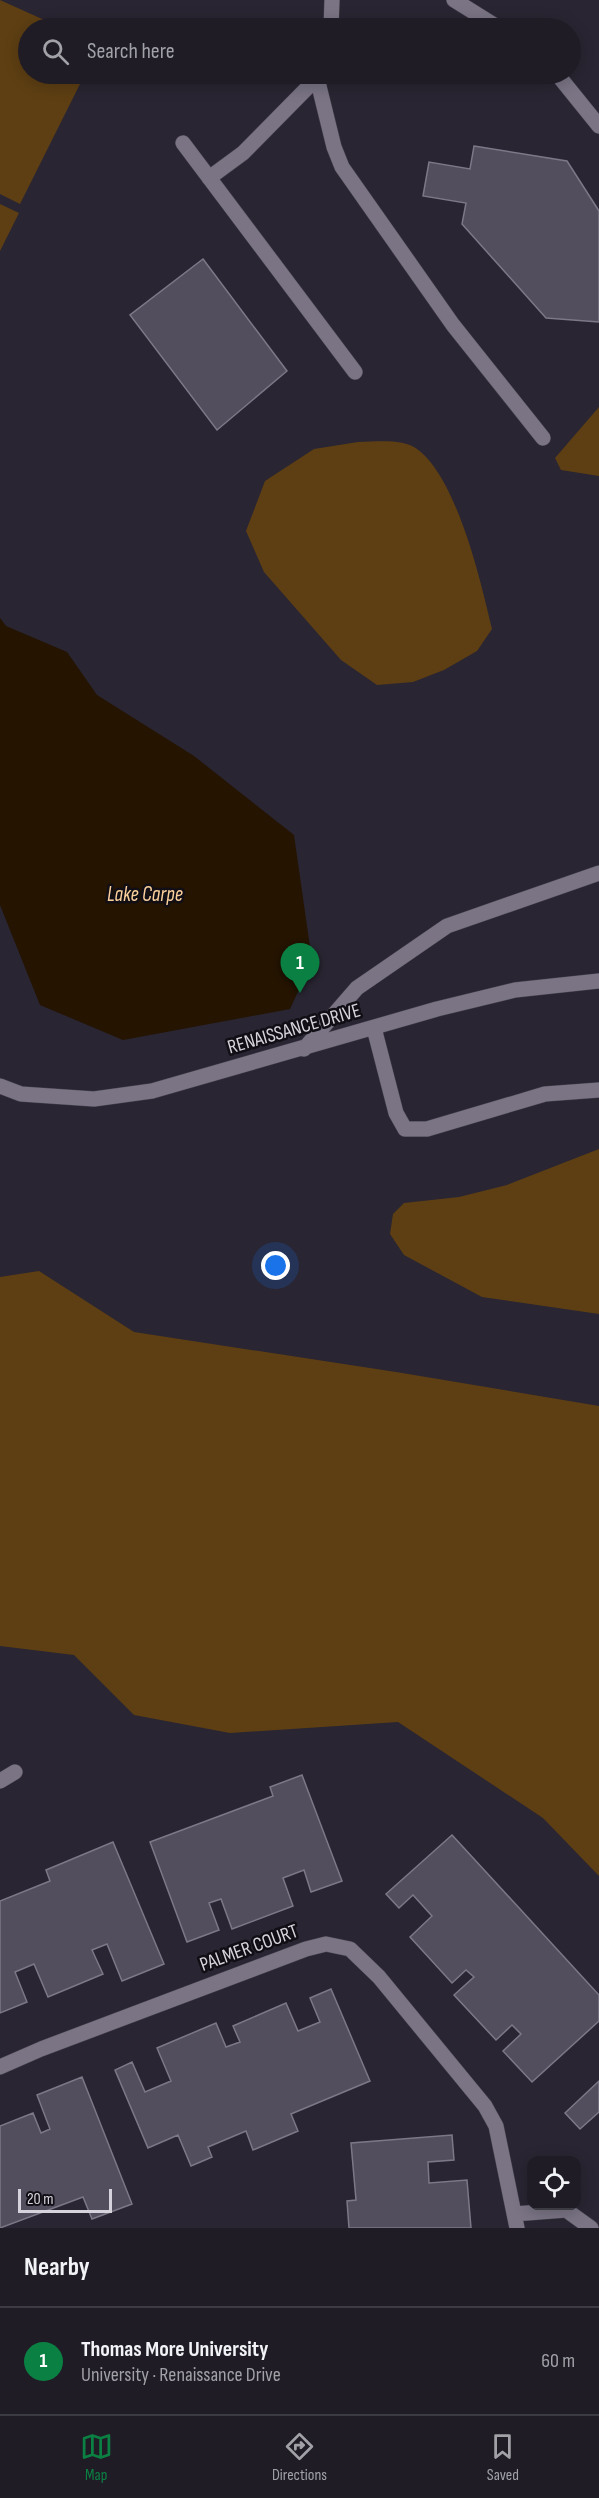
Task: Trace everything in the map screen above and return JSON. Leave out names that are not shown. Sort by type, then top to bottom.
[{"type":"street","points":[[331,18],[332,0]]},
{"type":"street","points":[[454,0],[483,18]]},
{"type":"street","points":[[209,178],[243,153],[310,84]]},
{"type":"street","points":[[320,84],[334,147],[342,167],[453,325],[543,438]]},
{"type":"street","points":[[565,84],[599,126]]},
{"type":"street","points":[[183,143],[355,372]]},
{"type":"street","points":[[304,1049],[357,988],[447,926],[599,873]]},
{"type":"street","name":"RENAISSANCE DRIVE","points":[[0,1086],[21,1094],[94,1099],[152,1091],[515,990],[599,981]]},
{"type":"street","points":[[374,1028],[396,1113],[405,1129],[427,1129],[545,1095],[599,1090]]},
{"type":"street","points":[[0,1781],[15,1772]]},
{"type":"street","name":"PALMER COURT","points":[[0,2067],[41,2049],[306,1949],[326,1944],[350,1949],[379,1977],[485,2106],[496,2126],[516,2221],[566,2210],[591,2228]]},
{"type":"shaded area","points":[[0,0],[40,18],[18,18],[18,84],[80,84],[20,204],[0,194]]},
{"type":"shaded area","points":[[0,204],[19,213],[0,251]]},
{"type":"shaded area","points":[[599,407],[599,476],[561,470],[555,458]]},
{"type":"shaded area","points":[[358,442],[404,443],[417,449],[431,463],[444,483],[465,532],[492,629],[477,651],[444,670],[413,682],[377,685],[341,660],[264,572],[246,531],[265,481],[314,449]]},
{"type":"shaded area","points":[[599,1149],[599,1314],[482,1297],[404,1255],[390,1234],[393,1214],[404,1203],[459,1197],[507,1185]]},
{"type":"shaded area","points":[[39,1271],[134,1332],[599,1406],[599,1876],[543,1818],[398,1722],[230,1733],[134,1715],[74,1655],[0,1646],[0,1277]]},
{"type":"water","name":"Lake Carpe","points":[[0,618],[6,626],[67,652],[97,695],[194,756],[294,835],[312,961],[290,1009],[123,1040],[40,1005],[0,905]]},
{"type":"building","points":[[474,146],[567,161],[599,211],[599,322],[546,318],[462,224],[466,203],[423,196],[429,162],[470,169]]},
{"type":"building","points":[[203,259],[287,371],[217,430],[130,315]]},
{"type":"building","points":[[302,1775],[342,1881],[311,1892],[304,1870],[283,1878],[293,1906],[232,1929],[221,1899],[209,1903],[219,1930],[187,1942],[150,1842],[273,1796],[270,1787]]},
{"type":"building","points":[[452,1835],[599,1995],[599,2021],[532,2082],[503,2051],[521,2034],[512,2025],[496,2040],[454,1995],[474,1977],[466,1970],[452,1983],[410,1937],[432,1916],[413,1895],[399,1908],[386,1894]]},
{"type":"building","points":[[113,1842],[164,1964],[122,1981],[107,1944],[92,1950],[103,1974],[48,1997],[34,1964],[15,1972],[27,2002],[0,2013],[0,1901],[50,1881],[46,1870]]},
{"type":"building","points":[[331,1989],[370,2081],[291,2114],[298,2131],[253,2150],[246,2131],[208,2147],[212,2157],[191,2166],[178,2135],[148,2148],[115,2070],[132,2062],[145,2092],[171,2081],[157,2048],[216,2023],[226,2047],[240,2042],[233,2026],[286,2003],[298,2031],[320,2022],[310,1998]]},
{"type":"building","points":[[82,2077],[132,2204],[92,2219],[83,2197],[0,2228],[0,2126],[33,2113],[41,2133],[50,2129],[37,2095]]},
{"type":"building","points":[[599,2081],[599,2112],[580,2129],[565,2113]]},
{"type":"building","points":[[452,2135],[454,2160],[428,2162],[429,2183],[467,2180],[471,2228],[349,2228],[347,2201],[356,2200],[351,2143]]},
{"type":"place","name":"Thomas More University","points":[[300,993]]}]
